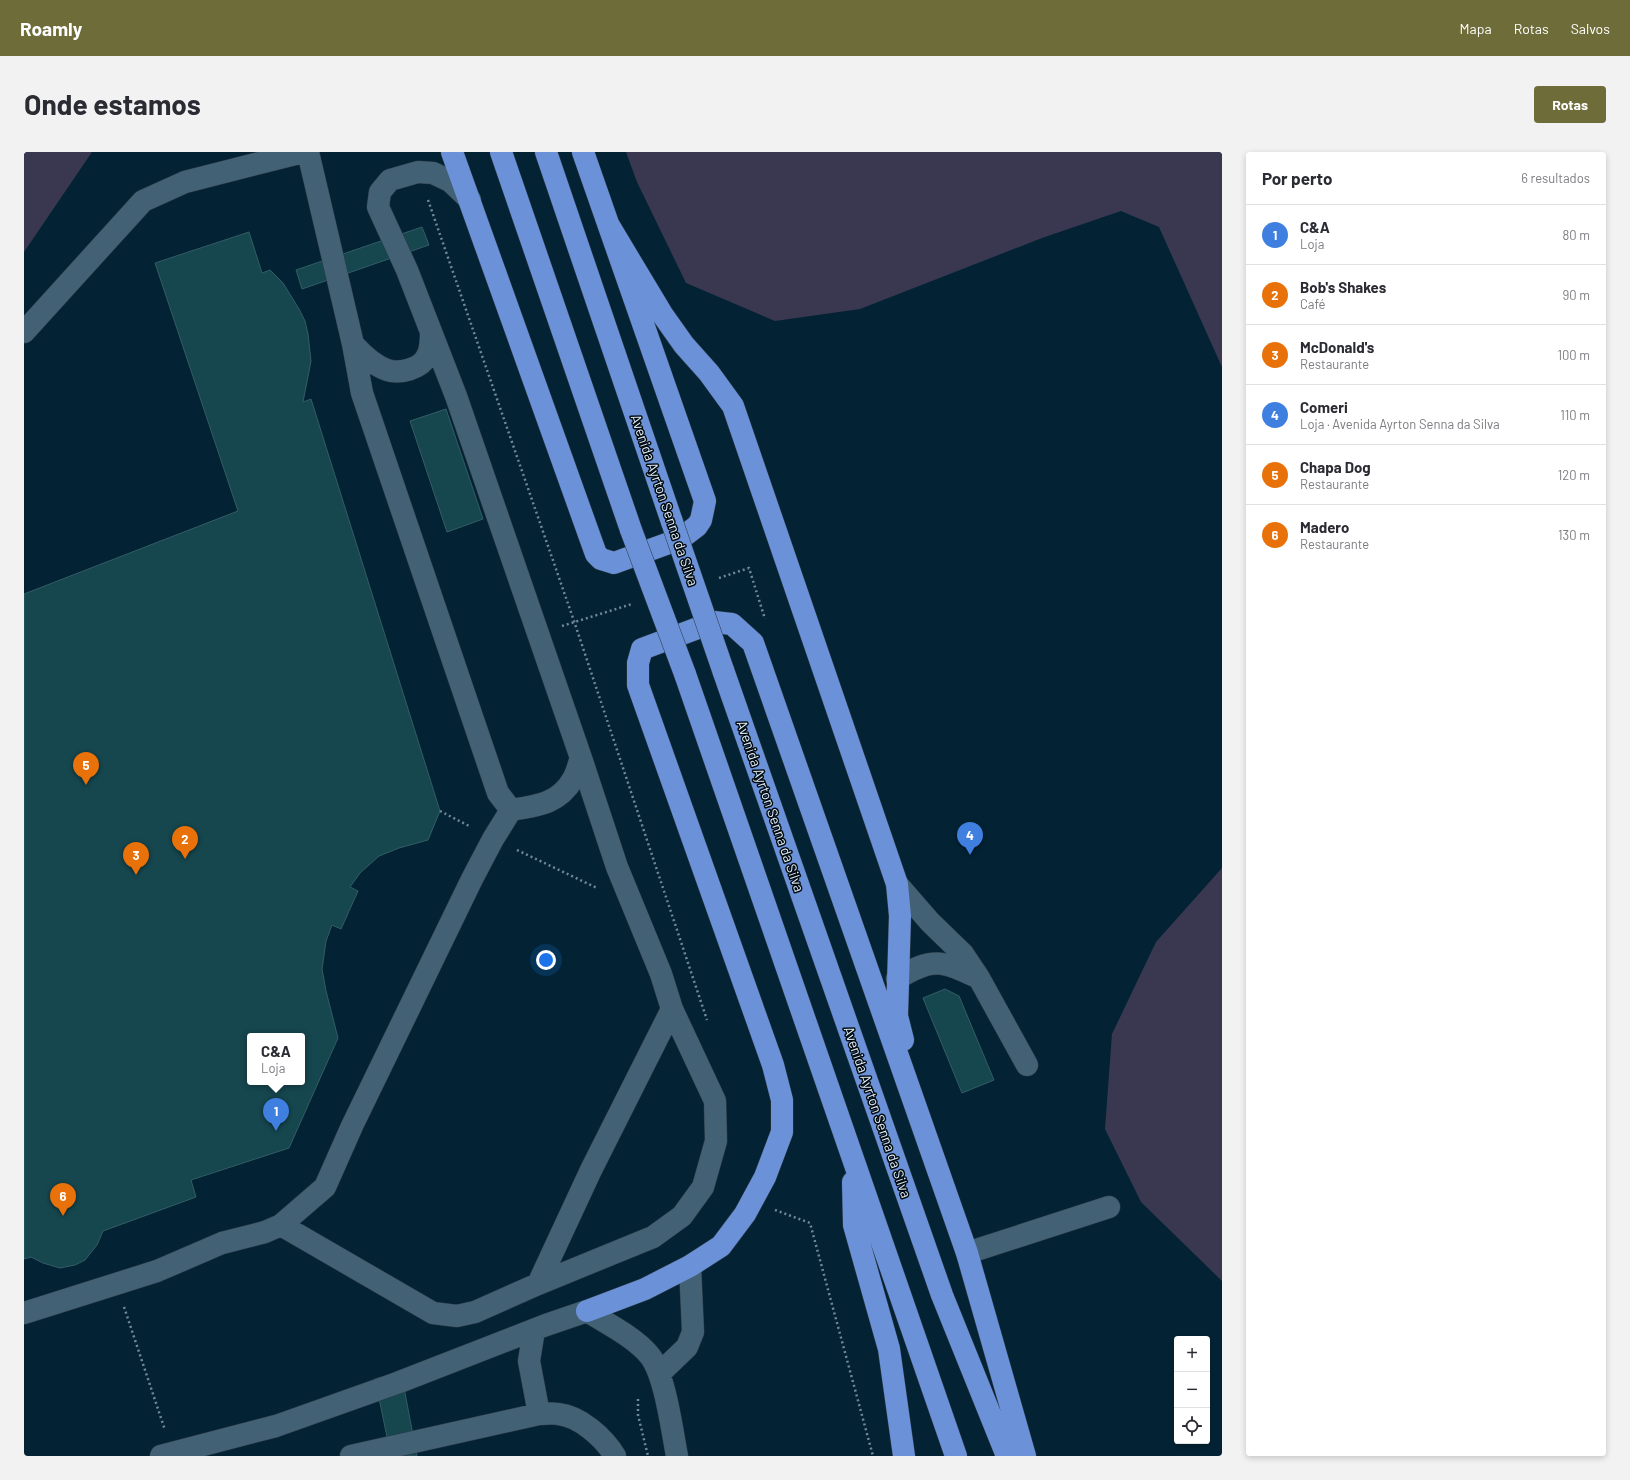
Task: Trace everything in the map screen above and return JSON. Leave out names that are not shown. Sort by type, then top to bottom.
[{"type":"highway","points":[[452,152],[594,549],[601,559],[614,562],[680,539],[697,526],[701,520],[705,501],[583,152]]},
{"type":"highway","points":[[501,152],[631,530],[685,674],[956,1456]]},
{"type":"highway","name":"Avenida Ayrton Senna da Silva","points":[[546,152],[723,670],[942,1295],[1006,1456]]},
{"type":"highway","points":[[608,224],[662,314],[684,345],[709,373],[733,406],[897,884],[900,916],[897,1016],[920,1120]]},
{"type":"highway","points":[[587,1311],[645,1289],[690,1266],[721,1246],[745,1214],[765,1177],[782,1132],[782,1100],[773,1065],[638,685],[638,663],[642,649],[714,622],[732,624],[753,644],[967,1253],[1025,1456]]},
{"type":"highway","points":[[852,1159],[854,1225],[889,1350],[904,1456]]},
{"type":"lane","points":[[24,332],[143,201],[185,182],[303,152]]},
{"type":"lane","points":[[308,152],[353,344],[364,401],[498,793],[511,810]]},
{"type":"lane","points":[[280,1226],[433,1313],[457,1316],[475,1312],[538,1284],[653,1237],[682,1216],[703,1187],[716,1141],[714,1102],[672,1009],[661,974],[617,867],[456,396],[407,270],[378,207],[380,192],[390,180],[399,176],[418,172],[433,173],[450,181],[470,200]]},
{"type":"lane","points":[[353,344],[374,363],[387,370],[400,371],[413,369],[423,363],[428,355],[431,332]]},
{"type":"lane","points":[[24,1313],[157,1271],[222,1243],[265,1232],[280,1226],[326,1187],[352,1126],[493,839],[511,810],[546,804],[559,796],[573,779],[580,758]]},
{"type":"lane","points":[[897,884],[930,922],[963,954],[979,978],[1027,1065]]},
{"type":"lane","points":[[897,979],[910,971],[923,966],[942,962],[979,978]]},
{"type":"lane","points":[[538,1284],[591,1170],[672,1009]]},
{"type":"lane","points":[[967,1253],[1109,1207]]},
{"type":"lane","points":[[660,1373],[687,1347],[693,1332],[690,1266]]},
{"type":"lane","points":[[166,1454],[212,1450],[397,1383],[587,1311],[640,1346],[649,1354],[660,1373],[677,1456]]},
{"type":"lane","points":[[534,1330],[529,1361],[539,1414]]},
{"type":"lane","points":[[351,1456],[539,1414],[560,1414],[582,1423],[606,1441],[615,1456]]},
{"type":"path","points":[[768,1208],[810,1223],[874,1456]]},
{"type":"path","points":[[116,1284],[166,1454]]},
{"type":"shaded area","points":[[24,152],[92,152],[24,252]]},
{"type":"shaded area","points":[[626,152],[1222,152],[1222,367],[1159,227],[1121,211],[1042,238],[860,309],[775,321],[686,283],[637,182]]},
{"type":"shaded area","points":[[1222,868],[1222,1281],[1141,1202],[1105,1129],[1112,1034],[1156,942]]},
{"type":"building","points":[[422,227],[429,245],[302,289],[296,270]]},
{"type":"building","points":[[249,232],[262,273],[270,270],[283,283],[305,321],[311,361],[303,402],[311,399],[440,811],[428,840],[399,848],[379,856],[360,873],[350,887],[358,891],[341,929],[332,925],[326,941],[322,969],[338,1038],[289,1148],[191,1180],[196,1197],[103,1231],[97,1245],[85,1260],[75,1265],[60,1268],[43,1263],[31,1257],[24,1259],[24,594],[238,511],[155,263]]},
{"type":"building","points":[[446,409],[483,519],[447,532],[410,421]]},
{"type":"building","points":[[945,989],[959,996],[994,1080],[962,1093],[923,998]]},
{"type":"building","points":[[401,1372],[417,1456],[391,1456],[375,1379]]},
{"type":"place","name":"Chapa Dog","points":[[86,785]]},
{"type":"place","name":"Comeri","points":[[970,855]]},
{"type":"place","name":"Bob's Shakes","points":[[185,859]]},
{"type":"place","name":"McDonald's","points":[[136,875]]},
{"type":"place","name":"C&A","points":[[276,1131]]},
{"type":"place","name":"Madero","points":[[63,1216]]}]
